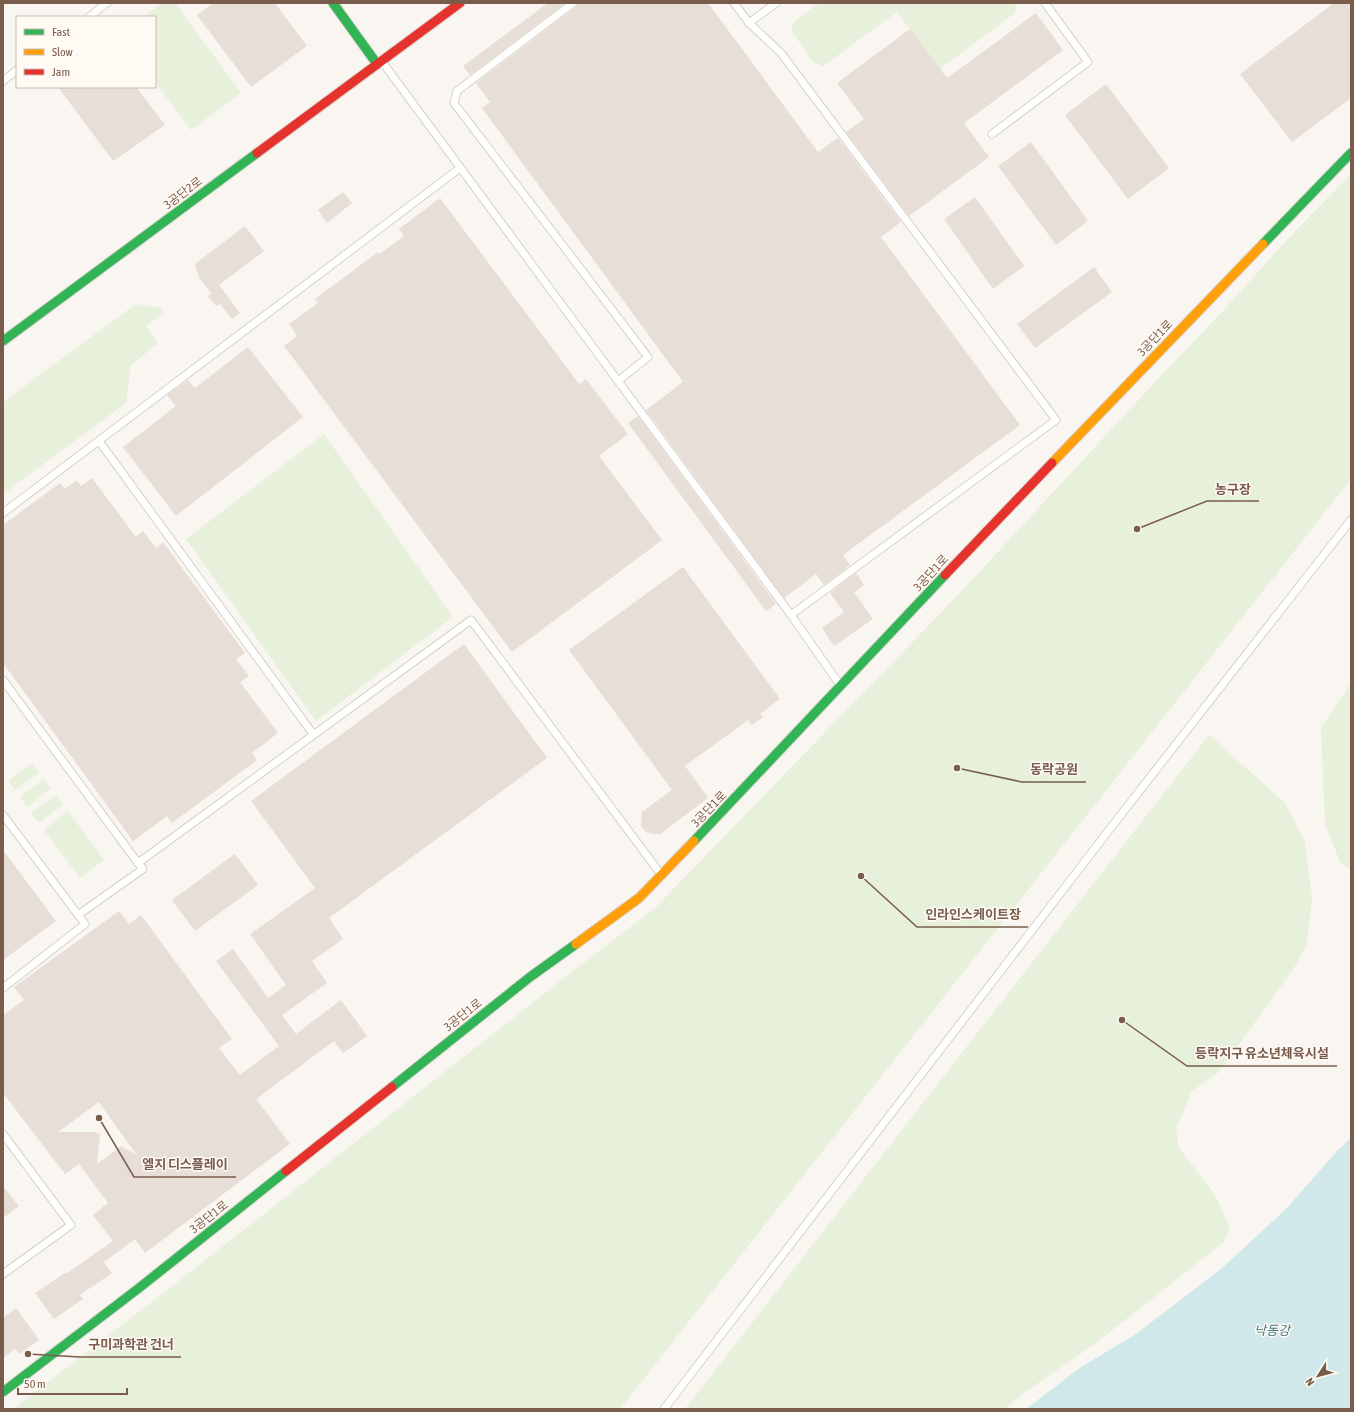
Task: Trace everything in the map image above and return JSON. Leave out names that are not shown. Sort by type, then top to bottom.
[{"type":"street","points":[[333,3],[379,62]]},
{"type":"street","name":"3공단2로","points":[[3,341],[460,3]]},
{"type":"street","name":"3공단1로","points":[[3,1392],[145,1283],[530,977],[639,898],[841,686],[1001,514],[1351,153]]},
{"type":"lane","points":[[90,16],[107,3]]},
{"type":"lane","points":[[573,3],[456,91],[454,103],[648,357],[618,381]]},
{"type":"lane","points":[[734,3],[749,23],[781,53],[1056,420],[791,616]]},
{"type":"lane","points":[[749,23],[776,3]]},
{"type":"lane","points":[[992,134],[1088,62],[1045,3]]},
{"type":"lane","points":[[379,62],[460,168],[618,381],[841,686]]},
{"type":"lane","points":[[3,81],[16,71]]},
{"type":"lane","points":[[3,513],[460,168]]},
{"type":"lane","points":[[99,441],[313,734]]},
{"type":"lane","points":[[664,1409],[1116,821],[1351,520]]},
{"type":"lane","points":[[138,863],[471,620],[661,875]]},
{"type":"lane","points":[[3,680],[143,869],[78,915]]},
{"type":"lane","points":[[3,815],[85,924],[3,988]]},
{"type":"lane","points":[[3,1134],[71,1225],[3,1274]]},
{"type":"green space","points":[[162,3],[175,3],[241,93],[191,130],[156,83],[156,16],[144,16]]},
{"type":"green space","points":[[819,3],[1016,3],[1015,13],[940,69],[897,12],[823,66],[813,62],[791,30],[795,21]]},
{"type":"green space","points":[[1351,174],[1351,479],[620,1409],[13,1409],[655,908],[959,594],[1221,313],[1286,241]]},
{"type":"green space","points":[[136,304],[160,308],[164,312],[146,326],[158,343],[131,365],[126,403],[3,494],[3,402]]},
{"type":"green space","points":[[324,434],[453,617],[316,721],[186,539]]},
{"type":"green space","points":[[1351,683],[1351,869],[1341,864],[1325,825],[1321,728]]},
{"type":"green space","points":[[1209,735],[1285,803],[1305,842],[1312,897],[1307,943],[1294,968],[1219,1072],[1192,1091],[1176,1129],[1179,1148],[1214,1193],[1230,1228],[1224,1242],[1096,1343],[1024,1393],[1004,1409],[685,1409]]},
{"type":"green space","points":[[32,763],[39,772],[15,790],[8,781]]},
{"type":"green space","points":[[44,779],[51,788],[27,807],[20,797]]},
{"type":"green space","points":[[56,795],[63,804],[39,823],[31,813]]},
{"type":"green space","points":[[68,811],[104,860],[80,878],[44,830]]},
{"type":"water","name":"낙동강","points":[[1351,1138],[1351,1409],[1026,1409],[1081,1367],[1136,1334],[1222,1268],[1286,1209],[1338,1150]]},
{"type":"building","points":[[213,3],[275,3],[307,46],[251,87],[197,15]]},
{"type":"building","points":[[548,3],[565,3],[470,75],[463,66]]},
{"type":"building","points":[[578,3],[708,3],[818,152],[838,138],[901,222],[881,237],[1020,425],[843,555],[850,565],[824,585],[816,574],[784,598],[646,410],[683,382],[482,108],[490,102],[476,83],[576,7]]},
{"type":"building","points":[[1334,3],[1351,3],[1351,98],[1292,142],[1240,74]]},
{"type":"building","points":[[1036,13],[1063,50],[964,123],[989,157],[909,216],[846,132],[864,119],[837,83],[910,29],[947,78]]},
{"type":"building","points":[[1106,84],[1169,168],[1128,199],[1065,115]]},
{"type":"building","points":[[59,88],[137,88],[165,125],[113,161]]},
{"type":"building","points":[[1031,142],[1088,221],[1056,245],[998,166]]},
{"type":"building","points":[[343,192],[352,203],[327,223],[318,210]]},
{"type":"building","points":[[975,197],[1024,266],[993,289],[944,219]]},
{"type":"building","points":[[440,198],[579,384],[586,379],[628,434],[599,456],[662,540],[512,652],[284,346],[297,336],[289,324],[318,303],[315,299],[378,252],[380,254],[404,236],[399,229]]},
{"type":"building","points":[[245,226],[264,251],[219,285],[240,313],[232,319],[220,304],[216,306],[208,296],[212,294],[199,278],[195,264]]},
{"type":"building","points":[[1094,267],[1112,292],[1035,348],[1017,324]]},
{"type":"building","points":[[248,347],[303,417],[176,516],[123,447],[176,406],[167,395],[188,380],[195,388]]},
{"type":"building","points":[[638,416],[776,604],[766,611],[628,423]]},
{"type":"building","points":[[92,478],[136,537],[143,531],[156,548],[163,542],[245,653],[236,659],[249,676],[240,682],[278,733],[252,753],[257,760],[172,823],[167,816],[133,841],[3,663],[3,525],[60,483],[65,489],[77,480],[81,486]]},
{"type":"building","points":[[683,567],[780,699],[760,714],[763,717],[752,725],[748,720],[685,766],[708,798],[660,834],[652,834],[646,832],[641,826],[642,812],[672,790],[569,650]]},
{"type":"building","points":[[856,573],[864,585],[854,592],[873,619],[834,646],[822,628],[844,612],[830,593]]},
{"type":"building","points":[[464,644],[547,758],[329,918],[343,939],[312,961],[327,983],[282,1015],[296,1034],[341,1000],[367,1036],[343,1053],[334,1041],[256,1099],[290,1144],[145,1253],[135,1239],[104,1262],[112,1273],[80,1295],[83,1299],[54,1319],[35,1293],[65,1273],[66,1274],[113,1241],[93,1215],[108,1203],[79,1164],[65,1174],[3,1093],[3,1015],[24,1000],[14,987],[119,911],[129,924],[141,915],[232,1039],[219,1048],[240,1075],[279,1046],[216,961],[233,949],[268,998],[286,985],[250,934],[315,888],[251,801]],"holes":[[[99,1102],[137,1155],[121,1146],[97,1164],[100,1134],[95,1132],[58,1132]]]},
{"type":"building","points":[[3,850],[56,921],[3,960]]},
{"type":"building","points":[[235,854],[258,885],[195,931],[172,900]]},
{"type":"building","points":[[3,1186],[19,1206],[3,1218]]},
{"type":"building","points":[[16,1308],[39,1340],[19,1354],[15,1349],[3,1358],[3,1318]]},
{"type":"traffic: fast","points":[[333,3],[377,64]]},
{"type":"traffic: fast","points":[[3,341],[257,153]]},
{"type":"traffic: fast","points":[[1263,244],[1351,153]]},
{"type":"traffic: fast","points":[[694,841],[945,575]]},
{"type":"traffic: fast","points":[[392,1087],[530,977],[576,944]]},
{"type":"traffic: fast","points":[[3,1392],[139,1288],[286,1171]]},
{"type":"traffic: slow","points":[[1052,463],[1263,244]]},
{"type":"traffic: slow","points":[[576,944],[639,898],[694,841]]},
{"type":"traffic: jam","points":[[257,153],[460,3]]},
{"type":"traffic: jam","points":[[945,575],[1052,463]]},
{"type":"traffic: jam","points":[[286,1171],[392,1087]]},
{"type":"place","name":"농구장","points":[[1137,529]]},
{"type":"place","name":"동락공원","points":[[957,768]]},
{"type":"place","name":"인라인스케이트장","points":[[861,876]]},
{"type":"place","name":"등락지구 유소년체육시설","points":[[1122,1020]]},
{"type":"place","name":"엘지 디스플레이","points":[[99,1118]]},
{"type":"place","name":"구미과학관 건너","points":[[28,1354]]}]
